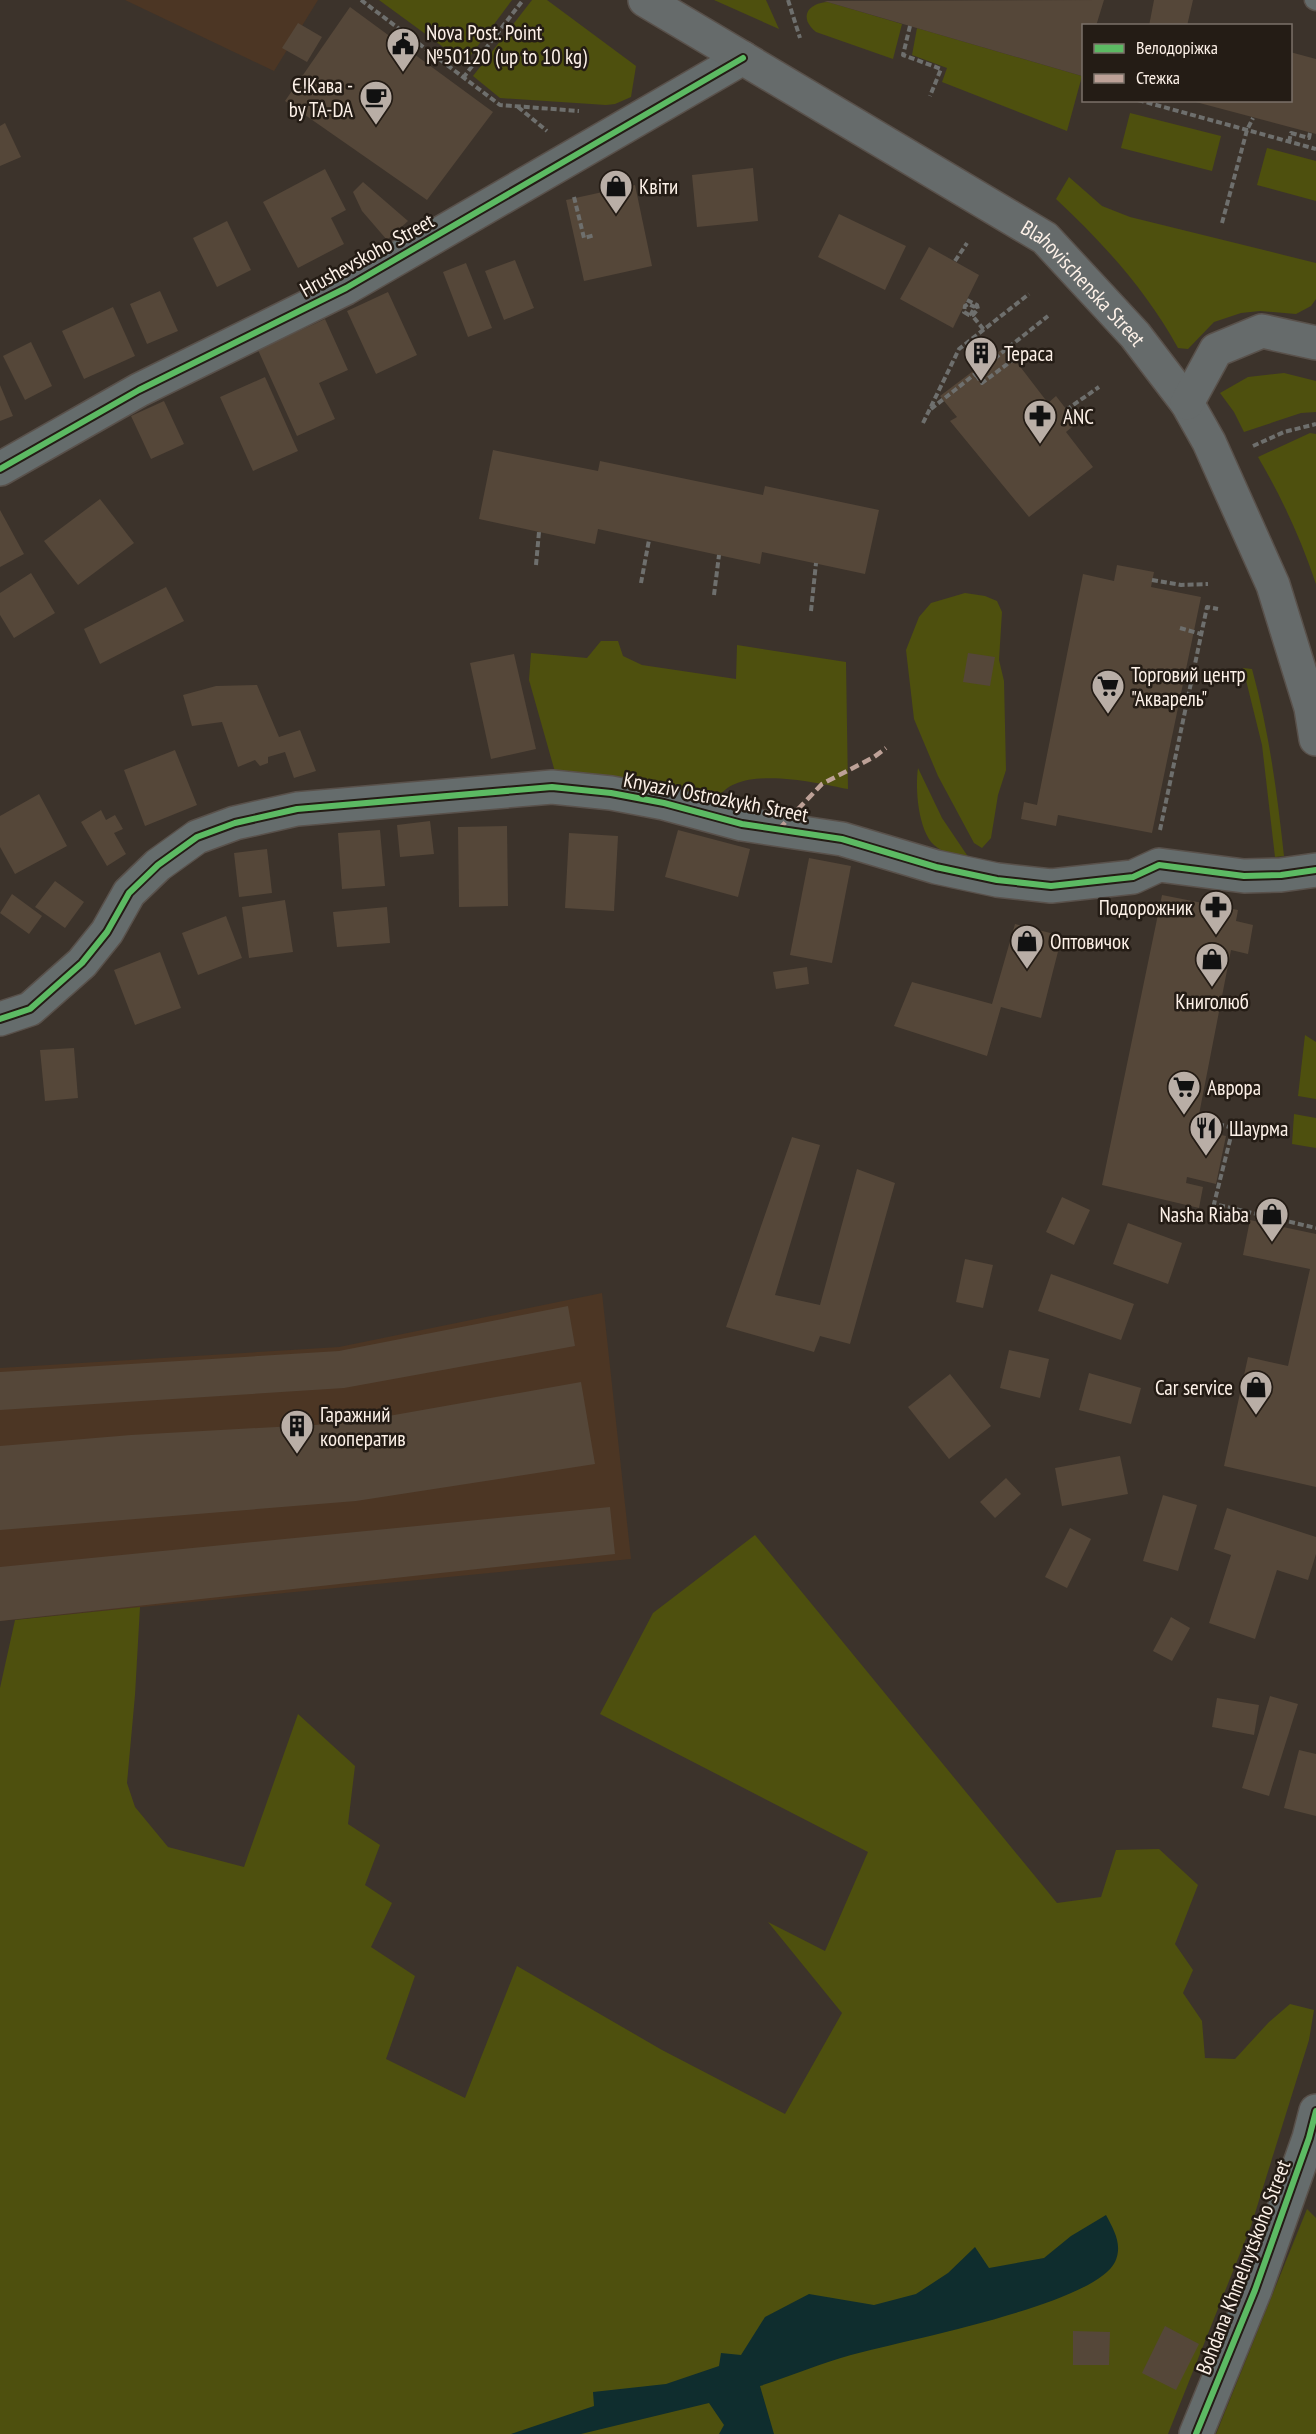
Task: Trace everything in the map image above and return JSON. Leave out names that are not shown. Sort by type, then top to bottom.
[{"type":"main road","name":"Blahovischenska Street","points":[[645,0],[1045,238],[1135,335],[1187,403],[1209,442],[1273,585],[1311,708],[1316,739]]},
{"type":"main road","points":[[1187,403],[1216,350],[1262,331],[1316,343]]},
{"type":"street","name":"Hrushevskoho Street","points":[[0,470],[139,390],[346,288],[743,58]]},
{"type":"street","name":"Knyaziv Оstrozkykh Street","points":[[0,1019],[30,1009],[82,963],[108,932],[129,892],[158,865],[197,837],[235,823],[297,809],[552,787],[611,793],[664,803],[742,824],[842,838],[936,867],[997,880],[1030,884],[1051,886],[1133,877],[1159,865],[1244,876],[1281,876],[1316,870]]},
{"type":"street","name":"Bohdana Khmelnytskoho Street","points":[[1196,2434],[1255,2290],[1309,2138],[1316,2111]]},
{"type":"path","points":[[361,0],[500,105],[588,111]]},
{"type":"path","points":[[463,78],[523,0]]},
{"type":"path","points":[[788,0],[800,38]]},
{"type":"path","points":[[910,26],[903,55],[941,69],[930,96]]},
{"type":"path","points":[[1145,102],[1316,149]]},
{"type":"path","points":[[1222,223],[1247,130],[1253,118]]},
{"type":"path","points":[[1289,142],[1291,133],[1309,138],[1310,133]]},
{"type":"path","points":[[577,210],[584,238],[595,235]]},
{"type":"path","points":[[955,261],[966,243]]},
{"type":"path","points":[[923,423],[959,349],[1029,294]]},
{"type":"path","points":[[967,300],[977,305],[978,309],[973,315],[969,315],[964,312],[968,304],[975,307],[971,314],[978,322],[984,330]]},
{"type":"path","points":[[929,410],[1048,316]]},
{"type":"path","points":[[976,375],[982,383],[1014,359]]},
{"type":"path","points":[[1066,410],[1099,387]]},
{"type":"path","points":[[1253,446],[1284,432],[1316,424]]},
{"type":"path","points":[[536,565],[539,532]]},
{"type":"path","points":[[641,582],[649,540]]},
{"type":"path","points":[[714,595],[719,555]]},
{"type":"path","points":[[811,610],[816,563]]},
{"type":"path","points":[[1152,580],[1181,585],[1208,584]]},
{"type":"path","points":[[1160,831],[1207,607],[1218,609]]},
{"type":"path","points":[[1180,628],[1201,634]]},
{"type":"path","points":[[1218,1124],[1233,1128],[1214,1204],[1316,1228]]},
{"type":"shaded area","points":[[125,0],[318,0],[274,71]]},
{"type":"shaded area","points":[[379,0],[512,0],[465,63]]},
{"type":"shaded area","points":[[532,0],[547,0],[636,66],[631,97],[606,105],[500,98],[473,76]]},
{"type":"shaded area","points":[[714,0],[766,0],[779,29]]},
{"type":"shaded area","points":[[828,2],[902,24],[893,59],[816,32],[807,21],[808,12],[815,5]]},
{"type":"shaded area","points":[[917,28],[1082,76],[1067,131],[942,82],[947,68],[912,55]]},
{"type":"shaded area","points":[[1130,113],[1221,136],[1212,171],[1121,148]]},
{"type":"shaded area","points":[[1267,148],[1316,161],[1316,201],[1257,185]]},
{"type":"shaded area","points":[[1069,177],[1102,206],[1130,217],[1316,263],[1316,299],[1311,306],[1296,314],[1260,311],[1241,313],[1214,322],[1188,349],[1178,348],[1138,287],[1091,233],[1056,199]]},
{"type":"shaded area","points":[[1284,373],[1316,381],[1316,412],[1301,413],[1244,432],[1234,412],[1220,393],[1248,377]]},
{"type":"shaded area","points":[[1310,433],[1316,434],[1316,584],[1290,519],[1258,457]]},
{"type":"shaded area","points":[[965,593],[985,596],[997,601],[1002,612],[999,660],[1004,681],[1006,770],[998,795],[991,838],[982,848],[974,843],[938,776],[914,719],[906,650],[919,617],[931,603]]},
{"type":"shaded area","points":[[601,641],[618,641],[623,656],[642,665],[736,679],[737,645],[846,662],[848,789],[797,780],[758,779],[741,782],[727,789],[717,800],[688,798],[626,778],[555,772],[529,680],[531,653],[587,658]]},
{"type":"shaded area","points":[[1243,668],[1252,669],[1263,715],[1284,856],[1275,857],[1262,745]]},
{"type":"shaded area","points":[[918,768],[942,818],[975,867],[944,852],[929,838],[924,829],[919,808]]},
{"type":"shaded area","points":[[1305,1035],[1316,1042],[1316,1099],[1298,1096]]},
{"type":"shaded area","points":[[1294,1114],[1316,1118],[1316,1148],[1292,1144]]},
{"type":"shaded area","points":[[602,1293],[631,1559],[0,1621],[0,1368],[339,1347]]},
{"type":"shaded area","points":[[755,1535],[1057,1903],[1101,1897],[1116,1850],[1159,1849],[1198,1885],[1175,1944],[1193,1970],[1183,1993],[1202,2021],[1205,2058],[1235,2059],[1269,2022],[1290,2004],[1314,2010],[1309,2040],[1251,2226],[1168,2434],[0,2434],[0,1688],[15,1620],[140,1607],[127,1783],[135,1807],[168,1847],[244,1867],[298,1714],[355,1766],[348,1824],[380,1845],[365,1885],[392,1903],[371,1947],[415,1976],[386,2059],[465,2098],[517,1966],[662,2050],[785,2114],[842,2013],[768,1922],[825,1951],[868,1852],[600,1714],[653,1613]]},
{"type":"shaded area","points":[[1307,2209],[1316,2218],[1316,2434],[1216,2434]]},
{"type":"water","points":[[1106,2215],[1112,2226],[1118,2250],[1115,2262],[1100,2278],[1072,2293],[1035,2307],[951,2331],[840,2358],[760,2386],[774,2434],[719,2434],[724,2425],[709,2403],[581,2434],[511,2434],[594,2406],[593,2392],[666,2384],[719,2366],[721,2353],[741,2355],[765,2317],[809,2294],[874,2305],[916,2294],[948,2273],[975,2247],[989,2268],[1044,2258],[1071,2236]]},
{"type":"building","points":[[1104,0],[1097,24],[1082,24],[1082,76],[824,1]]},
{"type":"building","points":[[1154,0],[1193,0],[1187,24],[1149,24]]},
{"type":"building","points":[[350,7],[493,112],[427,200],[285,101]]},
{"type":"building","points":[[298,23],[322,37],[307,62],[282,48]]},
{"type":"building","points":[[1292,53],[1316,59],[1316,134],[1196,102],[1292,102]]},
{"type":"building","points":[[5,123],[21,157],[0,166],[0,126]]},
{"type":"building","points":[[753,168],[758,221],[697,227],[692,175]]},
{"type":"building","points":[[325,169],[346,210],[331,218],[344,244],[298,268],[263,202]]},
{"type":"building","points":[[363,182],[408,221],[387,240],[362,211],[353,192]]},
{"type":"building","name":"Квіти","points":[[635,185],[652,266],[584,281],[566,200]]},
{"type":"building","points":[[839,214],[906,246],[885,290],[818,257]]},
{"type":"building","points":[[227,221],[251,270],[217,287],[193,238]]},
{"type":"building","points":[[929,247],[979,275],[953,328],[900,299]]},
{"type":"building","points":[[515,260],[534,308],[504,320],[485,271]]},
{"type":"building","points":[[466,263],[492,328],[468,337],[443,272]]},
{"type":"building","points":[[160,291],[178,331],[147,344],[130,304]]},
{"type":"building","points":[[388,292],[417,355],[376,374],[347,311]]},
{"type":"building","points":[[113,307],[135,356],[84,379],[62,331]]},
{"type":"building","points":[[325,319],[348,370],[319,383],[335,419],[297,436],[258,350]]},
{"type":"building","points":[[31,342],[52,386],[25,400],[3,356]]},
{"type":"building","points":[[1005,347],[1048,403],[1056,396],[1077,423],[1066,432],[1093,467],[1029,517],[950,421],[957,417],[940,396]]},
{"type":"building","points":[[265,377],[298,451],[253,471],[220,397]]},
{"type":"building","points":[[0,385],[13,416],[0,421]]},
{"type":"building","points":[[164,401],[184,444],[151,459],[131,416]]},
{"type":"building","points":[[493,450],[598,471],[600,461],[763,495],[765,486],[879,510],[865,574],[762,552],[760,564],[598,529],[595,544],[479,519]]},
{"type":"building","points":[[100,499],[134,543],[78,585],[44,541]]},
{"type":"building","points":[[0,510],[24,554],[0,567]]},
{"type":"building","name":"Торговий центр \"Акварель\"","points":[[1117,565],[1154,572],[1151,587],[1201,597],[1152,833],[1058,815],[1056,826],[1021,819],[1024,802],[1037,805],[1083,574],[1114,581]]},
{"type":"building","points":[[31,573],[55,613],[14,638],[0,615],[0,593]]},
{"type":"building","points":[[166,587],[184,621],[100,664],[84,629]]},
{"type":"building","points":[[968,653],[995,657],[990,686],[963,682]]},
{"type":"building","points":[[514,654],[536,749],[491,759],[470,663]]},
{"type":"building","points":[[257,685],[279,737],[300,730],[316,771],[294,778],[285,752],[268,757],[268,763],[260,766],[255,760],[238,767],[222,722],[192,726],[183,695],[216,686]]},
{"type":"building","points":[[175,750],[197,805],[145,826],[124,770]]},
{"type":"building","points":[[39,794],[67,846],[15,874],[0,847],[0,816]]},
{"type":"building","points":[[101,810],[106,820],[115,815],[123,829],[114,833],[126,854],[107,866],[81,822]]},
{"type":"building","points":[[430,821],[434,854],[400,857],[397,825]]},
{"type":"building","points":[[507,826],[508,906],[459,907],[458,827]]},
{"type":"building","points":[[380,830],[385,886],[342,889],[338,833]]},
{"type":"building","points":[[678,830],[750,849],[738,897],[665,877]]},
{"type":"building","points":[[569,833],[618,836],[614,911],[565,908]]},
{"type":"building","points":[[267,849],[272,893],[239,897],[234,853]]},
{"type":"building","points":[[809,858],[851,866],[832,963],[790,955]]},
{"type":"building","points":[[55,881],[84,902],[65,928],[35,907]]},
{"type":"building","points":[[12,894],[42,916],[29,934],[0,913]]},
{"type":"building","points":[[1162,895],[1238,910],[1236,921],[1253,925],[1248,954],[1231,950],[1196,1130],[1226,1136],[1216,1184],[1187,1177],[1186,1183],[1203,1187],[1199,1208],[1102,1185]]},
{"type":"building","points":[[285,900],[293,952],[249,958],[242,907]]},
{"type":"building","points":[[387,907],[390,943],[337,947],[333,912]]},
{"type":"building","points":[[226,916],[242,958],[198,975],[182,933]]},
{"type":"building","points":[[1015,924],[1062,936],[1041,1018],[1001,1007],[987,1056],[894,1026],[912,982],[992,1004]]},
{"type":"building","points":[[160,952],[181,1008],[135,1025],[114,970]]},
{"type":"building","points":[[807,967],[809,984],[776,989],[773,972]]},
{"type":"building","points":[[74,1048],[78,1098],[45,1101],[40,1050]]},
{"type":"building","points":[[792,1137],[820,1145],[775,1295],[820,1305],[857,1169],[895,1183],[850,1344],[820,1336],[814,1352],[726,1327]]},
{"type":"building","points":[[1062,1197],[1090,1210],[1074,1245],[1046,1232]]},
{"type":"building","points":[[1250,1220],[1316,1234],[1316,1487],[1224,1466],[1248,1357],[1288,1366],[1310,1269],[1243,1255]]},
{"type":"building","points":[[1128,1223],[1182,1243],[1168,1284],[1113,1264]]},
{"type":"building","points":[[965,1259],[993,1265],[983,1308],[956,1302]]},
{"type":"building","points":[[1051,1274],[1134,1304],[1121,1340],[1038,1311]]},
{"type":"building","points":[[568,1306],[575,1346],[344,1388],[0,1410],[0,1372],[339,1351]]},
{"type":"building","points":[[1009,1350],[1049,1359],[1040,1398],[1000,1388]]},
{"type":"building","points":[[1089,1373],[1141,1388],[1131,1424],[1079,1410]]},
{"type":"building","points":[[950,1374],[991,1426],[949,1459],[908,1407]]},
{"type":"building","name":"Гаражний кооператив","points":[[581,1382],[595,1464],[356,1501],[0,1530],[0,1446],[131,1435],[349,1423]]},
{"type":"building","points":[[1120,1456],[1128,1494],[1062,1506],[1055,1468]]},
{"type":"building","points":[[1006,1478],[1021,1494],[995,1518],[980,1502]]},
{"type":"building","points":[[1163,1495],[1197,1505],[1178,1571],[1143,1561]]},
{"type":"building","points":[[610,1507],[615,1554],[0,1621],[0,1567]]},
{"type":"building","points":[[1227,1508],[1316,1537],[1316,1554],[1308,1580],[1277,1570],[1255,1639],[1209,1623],[1231,1555],[1214,1549]]},
{"type":"building","points":[[1070,1528],[1091,1539],[1067,1588],[1045,1577]]},
{"type":"building","points":[[1171,1617],[1190,1628],[1172,1661],[1153,1651]]},
{"type":"building","points":[[1270,1696],[1298,1704],[1269,1796],[1242,1788]]},
{"type":"building","points":[[1217,1698],[1259,1705],[1254,1735],[1212,1727]]},
{"type":"building","points":[[1299,1750],[1316,1754],[1316,1816],[1284,1808]]},
{"type":"building","points":[[1165,2326],[1199,2344],[1176,2390],[1142,2373]]},
{"type":"building","points":[[1073,2331],[1110,2332],[1109,2365],[1073,2365]]},
{"type":"marked path","points":[[779,829],[822,784],[874,757],[886,748]]},
{"type":"cycle path","points":[[0,469],[139,390],[346,288],[743,58]]},
{"type":"cycle path","points":[[0,1019],[30,1009],[82,963],[107,932],[129,893],[158,865],[197,837],[235,823],[297,809],[552,787],[611,793],[664,803],[742,824],[842,839],[936,867],[997,880],[1051,886],[1133,877],[1159,865],[1244,876],[1281,875],[1316,870]]},
{"type":"cycle path","points":[[1196,2434],[1255,2290],[1309,2138],[1316,2111]]},
{"type":"place","name":"Nova Post. Point №50120 (up to 10 kg)","points":[[403,73]]},
{"type":"place","name":"Є!Кава - by TA-DA","points":[[376,126]]},
{"type":"place","name":"Квіти","points":[[616,215]]},
{"type":"place","name":"Тераса","points":[[981,382]]},
{"type":"place","name":"ANC","points":[[1040,445]]},
{"type":"place","name":"Торговий центр \"Акварель\"","points":[[1108,715]]},
{"type":"place","name":"Подорожник","points":[[1216,936]]},
{"type":"place","name":"Оптовичок","points":[[1027,970]]},
{"type":"place","name":"Книголюб","points":[[1212,988]]},
{"type":"place","name":"Аврора","points":[[1184,1116]]},
{"type":"place","name":"Шаурма","points":[[1206,1157]]},
{"type":"place","name":"Nasha Riaba","points":[[1272,1243]]},
{"type":"place","name":"Car service","points":[[1256,1416]]},
{"type":"place","name":"Гаражний кооператив","points":[[297,1455]]}]
